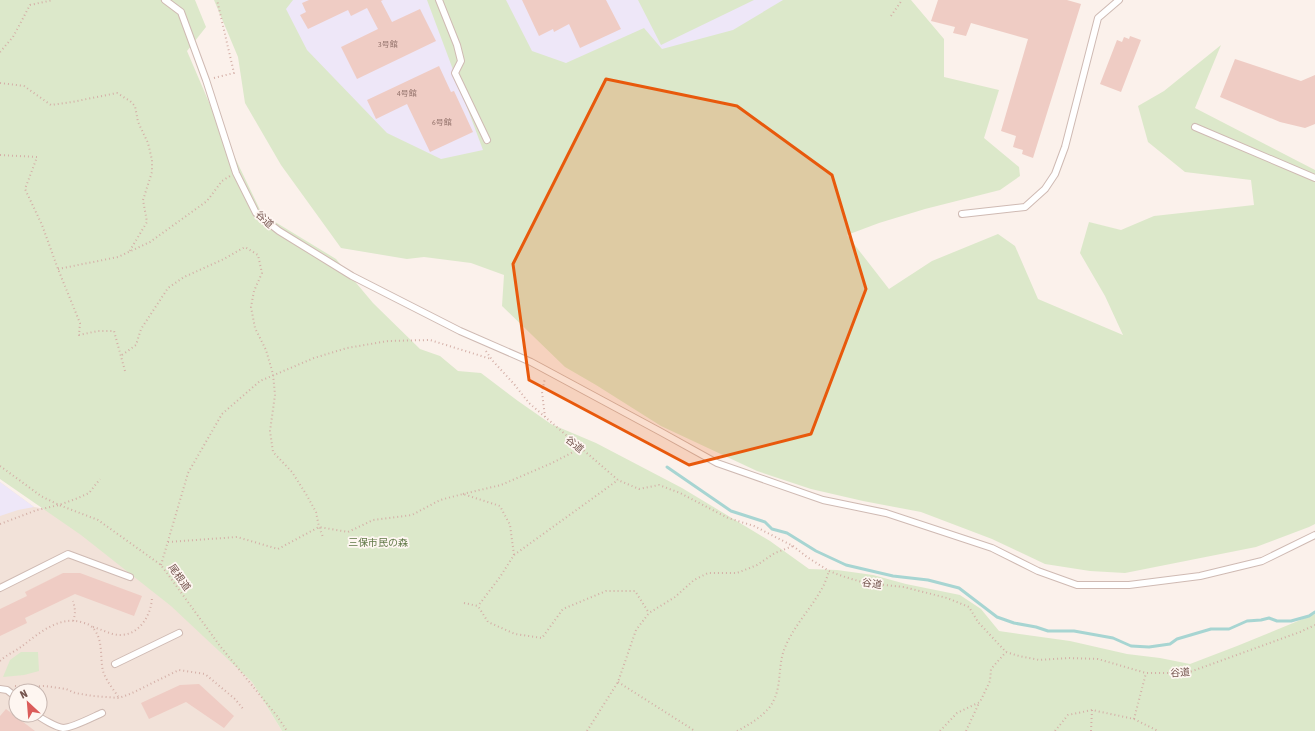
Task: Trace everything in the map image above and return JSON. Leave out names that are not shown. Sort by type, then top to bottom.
[{"type":"lane","name":"谷道","points":[[165,0],[181,12],[206,80],[236,173],[256,213],[279,231],[352,276],[460,331],[547,370],[717,463],[822,500],[886,514],[992,548],[1038,572],[1077,585],[1129,585],[1200,576],[1262,561],[1315,535]]},
{"type":"lane","points":[[439,0],[457,45],[461,62],[455,73],[487,140]]},
{"type":"lane","points":[[962,214],[1025,207],[1045,189],[1055,174],[1065,147],[1098,18],[1119,0]]},
{"type":"lane","points":[[1195,127],[1315,178]]},
{"type":"lane","points":[[0,588],[68,554],[130,577]]},
{"type":"lane","points":[[115,664],[179,633]]},
{"type":"lane","points":[[48,722],[63,728],[78,724],[102,713]]},
{"type":"path","points":[[0,52],[13,37],[30,5],[53,0]]},
{"type":"path","points":[[206,80],[234,73],[217,0]]},
{"type":"path","points":[[891,16],[902,0]]},
{"type":"path","points":[[0,83],[24,86],[51,104],[72,102],[117,93],[135,106],[138,122],[148,143],[152,160],[152,172],[143,200],[148,222],[129,252]]},
{"type":"path","points":[[0,155],[37,157],[24,189],[42,226],[80,323],[79,335],[98,331],[114,331],[125,371]]},
{"type":"path","points":[[58,269],[118,257],[150,242],[206,201],[222,181],[236,173]]},
{"type":"path","points":[[122,356],[136,345],[141,329],[168,288],[184,277],[224,259],[245,247],[258,255],[262,273],[254,291],[250,306],[255,328],[266,350],[273,374],[275,395],[270,431],[273,452],[292,472],[306,494],[316,512],[319,527],[323,536]]},
{"type":"path","name":"谷道","points":[[478,339],[492,360],[514,384],[529,404],[618,480],[639,490],[659,485],[702,503],[728,518],[754,526],[793,546],[829,571],[842,576],[865,583],[904,587],[947,598],[969,607],[978,622],[1006,652],[1039,660],[1068,658],[1098,659],[1146,673],[1187,673],[1300,632],[1315,625]]},
{"type":"path","points":[[161,565],[188,474],[222,414],[260,381],[273,374],[314,358],[347,348],[388,342],[430,340],[492,360]]},
{"type":"path","points":[[545,418],[542,392],[547,370]]},
{"type":"path","points":[[168,542],[236,538],[278,549],[319,527],[348,532],[373,520],[412,515],[440,500],[502,485],[552,463],[581,448]]},
{"type":"path","name":"尾根道","points":[[0,466],[41,496],[59,505],[98,520],[161,565],[220,646],[277,716],[287,731]]},
{"type":"path","points":[[0,524],[38,510],[59,505],[89,493],[100,480]]},
{"type":"path","points":[[478,606],[500,577],[514,555],[618,480]]},
{"type":"path","points":[[463,494],[500,506],[510,525],[514,555]]},
{"type":"path","points":[[587,731],[618,682],[636,630],[648,613],[675,597],[694,580],[708,573],[736,573],[757,565],[775,553],[793,546]]},
{"type":"path","points":[[737,731],[750,724],[769,707],[779,687],[779,670],[784,649],[796,628],[822,590],[829,571]]},
{"type":"path","points":[[464,603],[478,606],[488,622],[515,634],[542,638],[563,609],[606,592],[635,591],[648,613]]},
{"type":"path","points":[[0,661],[6,655],[20,648],[33,637],[51,626],[76,620],[118,635],[126,634],[142,625],[149,614],[152,604],[152,596]]},
{"type":"path","points":[[73,601],[75,616],[73,621]]},
{"type":"path","points":[[91,626],[96,632],[98,638],[104,674],[119,698]]},
{"type":"path","points":[[966,731],[990,681],[991,669],[1006,652]]},
{"type":"path","points":[[48,686],[66,689],[75,693],[87,695],[119,698],[179,670],[205,674],[235,699],[244,710]]},
{"type":"path","points":[[1134,719],[1146,673]]},
{"type":"path","points":[[618,682],[695,731]]},
{"type":"path","points":[[940,731],[957,713],[980,702]]},
{"type":"path","points":[[1091,731],[1092,710]]},
{"type":"path","points":[[1055,731],[1068,715],[1092,710],[1134,719],[1158,731]]},
{"type":"highlighted area","points":[[606,79],[737,106],[832,175],[866,289],[811,434],[689,465],[529,380],[513,264]]},
{"type":"shaded area","points":[[256,0],[886,0],[643,149],[397,162]]},
{"type":"shaded area","points":[[0,482],[34,507],[76,514],[252,682],[282,731],[0,731]]},
{"type":"shaded area","points":[[0,482],[34,507],[0,516]]},
{"type":"green space","name":"三保市民の森","points":[[0,0],[195,0],[206,27],[187,51],[214,114],[262,214],[336,259],[373,303],[420,349],[440,356],[458,371],[481,373],[551,424],[596,443],[682,488],[770,541],[809,569],[837,570],[873,575],[906,584],[960,595],[981,609],[999,631],[1070,641],[1127,654],[1160,658],[1190,664],[1315,614],[1315,731],[282,731],[252,682],[171,606],[81,535],[0,479]]},
{"type":"green space","points":[[214,0],[293,0],[286,9],[307,50],[387,133],[441,159],[483,150],[427,0],[506,0],[532,51],[566,63],[644,28],[662,49],[733,30],[783,0],[911,0],[944,39],[944,77],[999,90],[984,138],[1019,167],[1020,176],[1000,190],[925,209],[879,223],[847,235],[889,289],[932,261],[998,234],[1015,246],[1038,299],[1123,335],[1105,296],[1080,253],[1089,222],[1121,230],[1154,216],[1254,205],[1251,180],[1185,172],[1148,142],[1138,106],[1164,91],[1221,45],[1195,108],[1315,170],[1315,524],[1256,547],[1125,573],[1090,571],[1045,564],[992,539],[921,512],[811,489],[757,471],[661,426],[565,367],[502,306],[504,275],[471,263],[424,257],[407,259],[341,248],[281,165],[245,103],[238,57]]},
{"type":"green space","points":[[638,0],[754,0],[661,45]]},
{"type":"green space","points":[[21,652],[38,652],[39,671],[24,675],[3,677],[10,660]]},
{"type":"building","points":[[309,0],[383,0],[381,1],[392,22],[420,9],[436,41],[357,79],[341,47],[378,29],[367,8],[351,16],[348,10],[308,29],[300,15],[306,12],[302,3]]},
{"type":"building","points":[[522,0],[606,0],[621,29],[580,48],[569,24],[554,32],[553,29],[539,36]]},
{"type":"building","points":[[938,0],[1067,0],[1081,4],[1033,158],[1022,154],[1023,150],[1013,147],[1016,136],[1001,131],[1028,39],[971,23],[966,36],[953,33],[955,27],[931,21]]},
{"type":"building","points":[[1130,36],[1141,40],[1121,92],[1100,84],[1117,40],[1122,42],[1124,37],[1129,39]]},
{"type":"building","points":[[1235,59],[1301,81],[1315,75],[1315,124],[1305,128],[1280,122],[1220,97]]},
{"type":"building","points":[[439,66],[451,92],[454,91],[473,132],[430,152],[407,104],[376,119],[367,100]]},
{"type":"building","points":[[63,573],[80,573],[142,596],[134,616],[75,594],[25,618],[27,623],[0,636],[0,609],[27,596],[25,592]]},
{"type":"building","points":[[199,684],[234,716],[224,728],[186,702],[149,719],[141,703],[180,685]]},
{"type":"building","points":[[6,709],[8,711],[8,723],[24,723],[35,731],[0,731],[0,716]]},
{"type":"waterway","points":[[667,467],[731,511],[765,522],[772,529],[787,533],[816,551],[846,565],[893,576],[928,580],[959,588],[997,617],[1014,623],[1048,631],[1074,631],[1113,638],[1131,646],[1149,647],[1170,644],[1177,639],[1211,629],[1229,629],[1247,621],[1269,618],[1277,621],[1291,621],[1309,616],[1315,612]]}]
